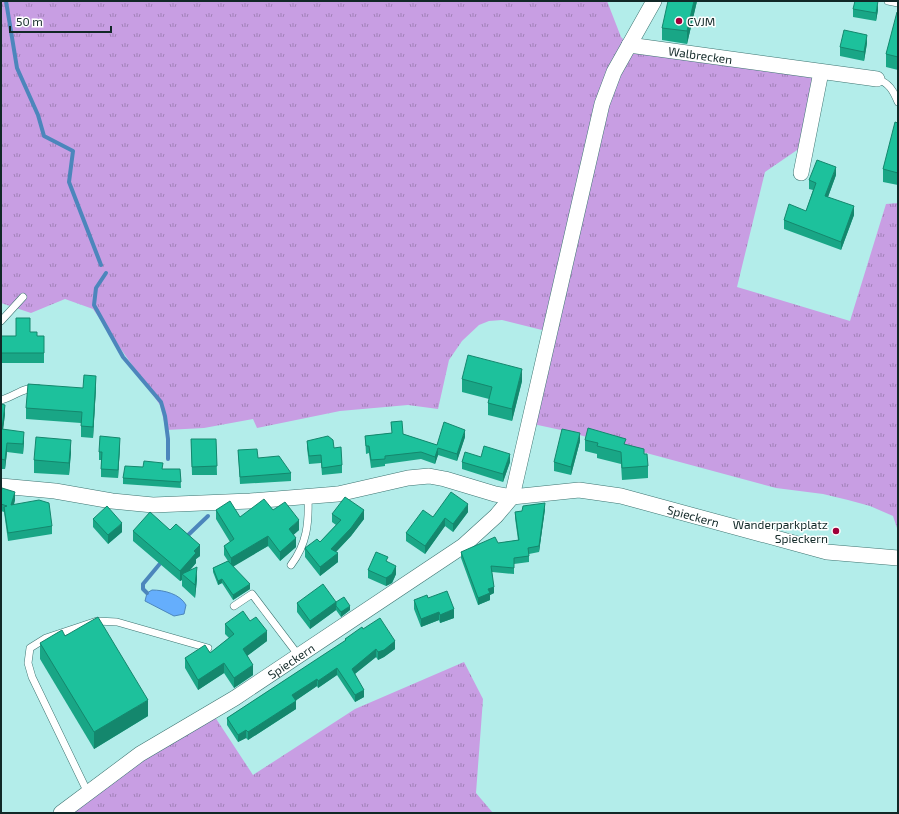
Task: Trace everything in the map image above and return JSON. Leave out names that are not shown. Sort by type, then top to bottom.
[{"type":"street","points":[[629,44],[654,1]]},
{"type":"street","name":"Walbrecken","points":[[629,44],[877,79]]},
{"type":"street","name":"Spieckern","points":[[61,813],[140,754],[212,713],[462,546],[480,532],[512,497],[600,111],[611,78],[629,44]]},
{"type":"street","points":[[801,173],[821,72]]},
{"type":"street","name":"Spieckern","points":[[1,486],[55,491],[112,502],[142,505],[250,501],[308,497],[358,490],[408,478],[429,476],[445,479],[495,494],[512,497],[562,490],[593,491],[621,496],[827,552],[898,558]]},
{"type":"lane","points":[[888,1],[898,3]]},
{"type":"lane","points":[[877,79],[886,82],[892,89],[898,102]]},
{"type":"lane","points":[[1,321],[23,297]]},
{"type":"lane","points":[[1,400],[31,387],[44,388]]},
{"type":"lane","points":[[291,565],[304,542],[309,516],[308,497]]},
{"type":"lane","points":[[234,606],[252,594],[299,656]]},
{"type":"lane","points":[[88,793],[32,677],[28,663],[30,648],[46,638],[96,621],[117,622],[208,648]]},
{"type":"green space","points":[[1,1],[607,1],[621,37],[629,45],[821,72],[800,148],[765,172],[737,287],[850,321],[886,204],[898,203],[898,531],[893,516],[870,506],[823,494],[776,488],[561,430],[533,424],[554,333],[502,320],[489,321],[479,325],[462,341],[449,360],[438,409],[408,405],[340,411],[257,428],[253,419],[204,428],[166,430],[160,405],[93,309],[65,299],[31,313],[1,303]]},
{"type":"green space","points":[[464,662],[483,699],[476,793],[493,813],[69,813],[139,763],[215,717],[253,775],[355,709]]},
{"type":"water","points":[[152,590],[166,592],[180,598],[186,605],[184,614],[174,616],[145,601],[147,593]]},
{"type":"building","name":"CVJM","points":[[668,1],[694,1],[687,31],[662,28]]},
{"type":"building","points":[[855,1],[878,1],[876,13],[853,9]]},
{"type":"building","points":[[898,12],[898,57],[886,54]]},
{"type":"building","points":[[844,30],[867,35],[864,52],[840,47]]},
{"type":"building","points":[[895,122],[898,123],[898,173],[883,169]]},
{"type":"building","points":[[817,160],[836,167],[825,196],[854,206],[841,242],[784,220],[789,204],[806,211],[816,183],[809,180]]},
{"type":"building","points":[[16,318],[30,318],[30,332],[37,332],[37,336],[44,336],[44,353],[1,353],[1,336],[16,336]]},
{"type":"building","points":[[468,355],[522,369],[512,409],[488,403],[492,387],[462,379]]},
{"type":"building","points":[[84,375],[96,376],[93,427],[81,426],[82,412],[26,408],[28,384],[83,388]]},
{"type":"building","points":[[1,404],[5,405],[2,429],[24,432],[23,444],[7,443],[5,460],[1,459]]},
{"type":"building","points":[[402,421],[403,434],[437,445],[444,422],[465,430],[457,454],[438,448],[435,457],[421,452],[385,456],[385,459],[371,460],[369,446],[366,446],[365,436],[392,433],[391,422]]},
{"type":"building","points":[[588,428],[626,439],[624,444],[644,449],[644,454],[647,454],[648,466],[622,468],[621,452],[597,446],[598,443],[585,440]]},
{"type":"building","points":[[562,429],[580,433],[571,467],[554,462]]},
{"type":"building","points":[[100,436],[120,438],[118,470],[101,469],[102,452],[99,452]]},
{"type":"building","points":[[328,436],[333,440],[334,448],[341,447],[342,465],[322,468],[321,455],[309,456],[307,441]]},
{"type":"building","points":[[36,437],[71,440],[69,463],[34,460]]},
{"type":"building","points":[[191,439],[216,439],[217,466],[192,467]]},
{"type":"building","points":[[484,446],[510,454],[503,474],[462,462],[465,452],[481,457]]},
{"type":"building","points":[[257,449],[258,458],[279,456],[291,473],[240,477],[238,450]]},
{"type":"building","points":[[144,461],[163,463],[162,469],[180,469],[181,482],[123,478],[125,466],[143,467]]},
{"type":"building","points":[[2,488],[15,492],[11,505],[39,500],[49,503],[52,526],[8,533],[4,507],[7,506],[1,504]]},
{"type":"building","points":[[451,492],[468,504],[453,524],[445,518],[425,546],[406,533],[423,510],[433,517]]},
{"type":"building","points":[[345,497],[364,510],[351,528],[331,549],[338,553],[320,567],[305,548],[317,539],[320,542],[341,520],[332,514]]},
{"type":"building","points":[[264,499],[273,510],[285,502],[299,520],[289,529],[296,538],[280,552],[268,536],[231,558],[224,546],[234,539],[216,510],[230,501],[240,517]]},
{"type":"building","points":[[545,503],[539,546],[528,548],[529,556],[514,558],[514,568],[491,566],[494,587],[488,589],[490,593],[478,598],[461,552],[495,537],[498,543],[519,540],[515,512],[522,511],[523,506]]},
{"type":"building","points":[[107,506],[122,523],[108,535],[93,519]]},
{"type":"building","points":[[150,512],[170,530],[176,524],[200,545],[194,551],[196,553],[180,571],[133,531]]},
{"type":"building","points":[[376,552],[388,557],[386,561],[396,566],[392,574],[386,578],[368,570]]},
{"type":"building","points":[[228,561],[250,584],[233,595],[222,579],[218,581],[213,568]]},
{"type":"building","points":[[197,567],[195,585],[182,574]]},
{"type":"building","points":[[323,584],[336,602],[310,621],[297,603]]},
{"type":"building","points":[[447,591],[454,609],[440,615],[439,612],[421,619],[414,600],[427,595],[428,598]]},
{"type":"building","points":[[344,597],[350,606],[341,612],[336,606],[336,602]]},
{"type":"building","points":[[243,611],[250,621],[256,617],[267,631],[243,649],[253,665],[234,678],[224,663],[198,680],[185,658],[205,645],[210,653],[234,634],[225,624]]},
{"type":"building","points":[[98,617],[148,700],[94,732],[40,643],[62,630],[65,636]]},
{"type":"building","points":[[380,618],[395,641],[384,650],[378,652],[376,649],[352,669],[364,690],[355,695],[337,668],[318,681],[317,679],[292,695],[296,701],[248,732],[246,730],[238,735],[227,718],[346,640],[345,639],[362,627],[363,629]]},
{"type":"waterway","points":[[6,1],[17,68],[38,115],[44,136],[73,151],[69,182],[101,265]]},
{"type":"waterway","points":[[106,273],[96,288],[94,305],[123,357],[161,402],[165,416],[168,439],[168,459]]},
{"type":"waterway","points":[[185,538],[208,516]]},
{"type":"waterway","points":[[147,593],[143,589],[143,584],[163,560]]},
{"type":"place","name":"CVJM","points":[[679,21]]},
{"type":"place","name":"Wanderparkplatz Spieckern","points":[[836,531]]}]
